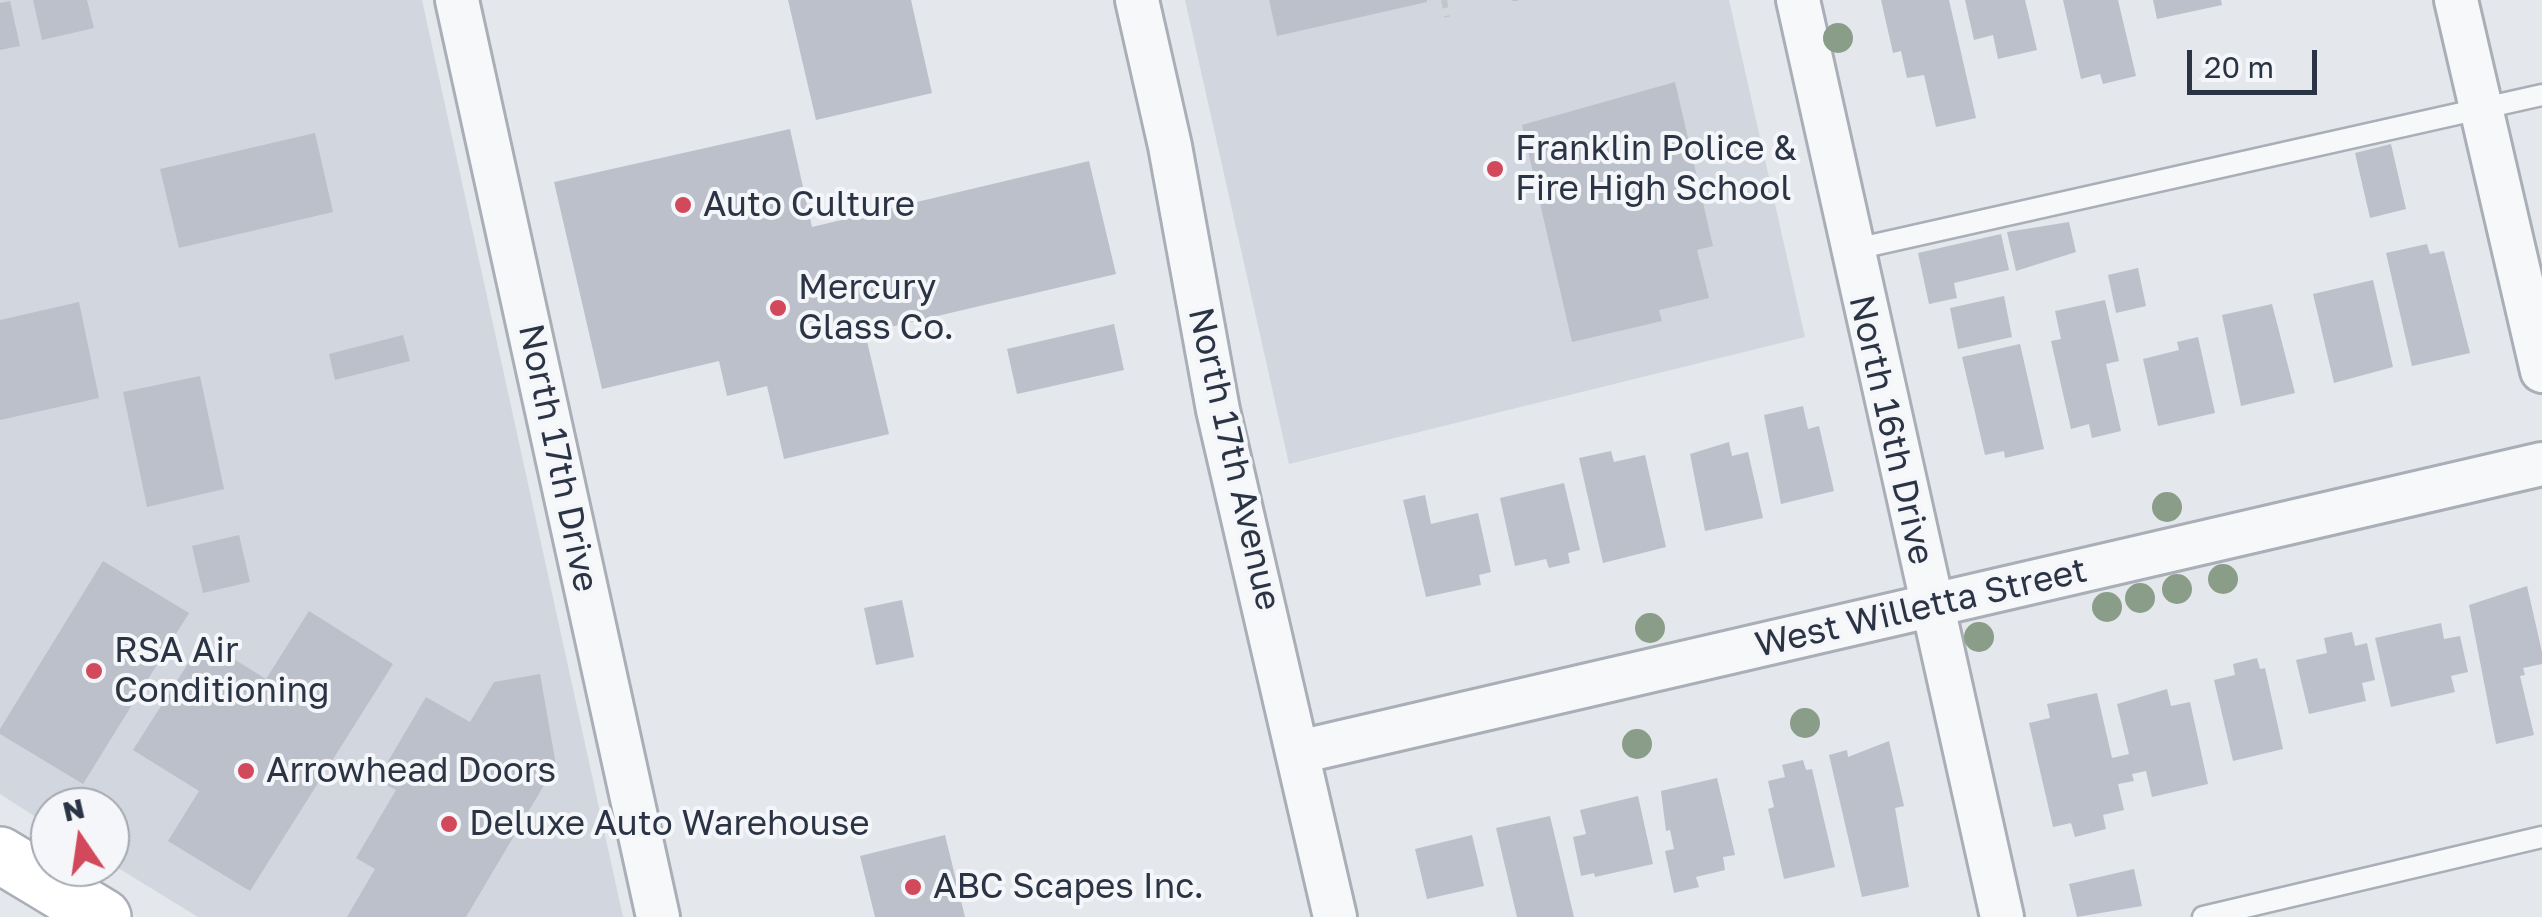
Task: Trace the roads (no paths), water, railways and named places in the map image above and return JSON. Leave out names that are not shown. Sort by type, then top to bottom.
[{"type":"main road","points":[[0,854],[103,917]]},
{"type":"street","name":"North 17th Drive","points":[[457,0],[658,917]]},
{"type":"street","name":"North 17th Avenue","points":[[1136,0],[1170,146],[1218,410],[1335,917]]},
{"type":"street","name":"North 16th Drive","points":[[1798,0],[2002,917]]},
{"type":"street","points":[[2456,0],[2542,371]]},
{"type":"street","name":"West Willetta Street","points":[[1299,752],[2542,464]]},
{"type":"lane","points":[[1851,250],[2542,95]]},
{"type":"lane","points":[[2203,917],[2542,837]]},
{"type":"place","name":"Franklin Police & Fire High School","points":[[1495,169]]},
{"type":"place","name":"Auto Culture","points":[[683,205]]},
{"type":"place","name":"Mercury Glass Co.","points":[[778,308]]},
{"type":"place","name":"RSA Air Conditioning","points":[[94,671]]},
{"type":"place","name":"Arrowhead Doors","points":[[246,771]]},
{"type":"place","name":"Deluxe Auto Warehouse","points":[[449,824]]},
{"type":"place","name":"ABC Scapes Inc.","points":[[913,887]]}]
